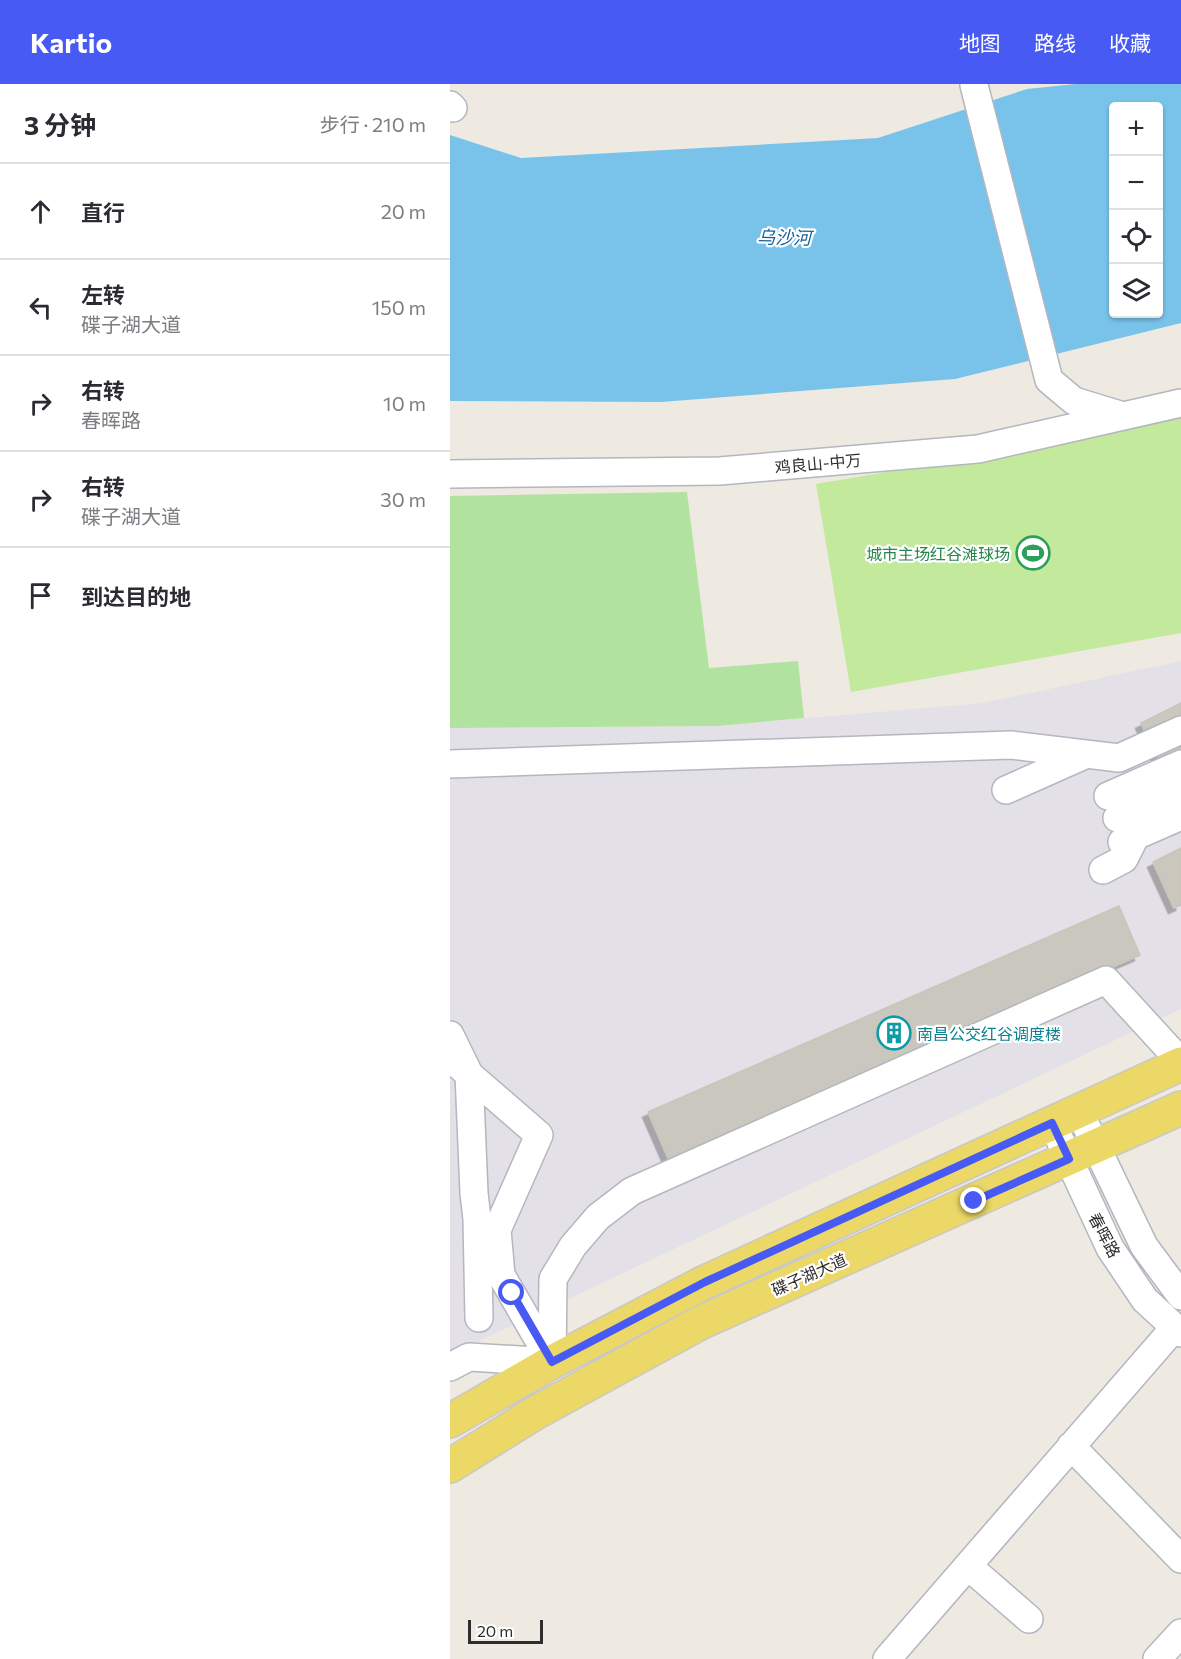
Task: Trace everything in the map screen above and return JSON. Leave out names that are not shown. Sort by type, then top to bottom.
[{"type":"main road","points":[[450,1421],[552,1362],[705,1282],[1181,1063]]},
{"type":"main road","name":"碟子湖大道","points":[[450,1466],[536,1413],[702,1322],[1181,1108]]},
{"type":"street","points":[[974,85],[1049,380],[1074,401],[1124,416]]},
{"type":"street","name":"鸡良山-中万","points":[[450,474],[720,471],[978,449],[1181,403]]},
{"type":"street","points":[[450,764],[1011,746],[1119,758],[1181,730]]},
{"type":"street","points":[[1005,790],[1087,754]]},
{"type":"street","points":[[1121,823],[1181,764]]},
{"type":"street","points":[[1121,823],[1181,790]]},
{"type":"street","points":[[1121,823],[1181,816]]},
{"type":"street","points":[[1103,870],[1124,859],[1121,823]]},
{"type":"street","points":[[552,1362],[553,1279],[573,1246],[598,1217],[632,1191],[1106,980],[1181,1063]]},
{"type":"street","points":[[450,1035],[460,1066],[477,1219],[480,1318]]},
{"type":"street","points":[[460,1066],[539,1135],[497,1230],[501,1275],[552,1362]]},
{"type":"street","name":"春晖路","points":[[1066,1117],[1082,1152],[1110,1248],[1145,1299],[1178,1330]]},
{"type":"street","name":"春晖路","points":[[1082,1152],[1144,1246],[1181,1296]]},
{"type":"street","points":[[887,1659],[1071,1446],[1178,1330]]},
{"type":"street","points":[[450,1367],[469,1357],[552,1362]]},
{"type":"street","points":[[1071,1446],[1181,1559]]},
{"type":"street","points":[[968,1566],[1029,1619]]},
{"type":"street","points":[[1157,1659],[1181,1633]]},
{"type":"shaded area","points":[[1181,661],[1181,1009],[450,1355],[450,728],[717,726],[983,703]]},
{"type":"green space","points":[[1181,417],[1181,633],[851,692],[816,484],[946,462]]},
{"type":"green space","points":[[687,492],[709,668],[798,661],[804,718],[717,726],[450,728],[450,496]]},
{"type":"water","name":"乌沙河","points":[[1076,84],[1181,84],[1181,323],[955,379],[661,402],[450,401],[450,135],[521,158],[878,138],[1027,89]]},
{"type":"building","points":[[1181,703],[1181,804],[1141,723]]},
{"type":"building","points":[[1181,848],[1181,905],[1174,908],[1153,862]]},
{"type":"building","name":"南昌公交红谷调度楼","points":[[1119,906],[1140,955],[669,1160],[648,1112]]},
{"type":"place","name":"城市主场红谷滩球场","points":[[1033,553]]},
{"type":"place","name":"南昌公交红谷调度楼","points":[[894,1033]]},
{"type":"route","points":[[512,1293],[552,1362],[705,1282],[1052,1123],[1069,1159],[974,1201]]}]
